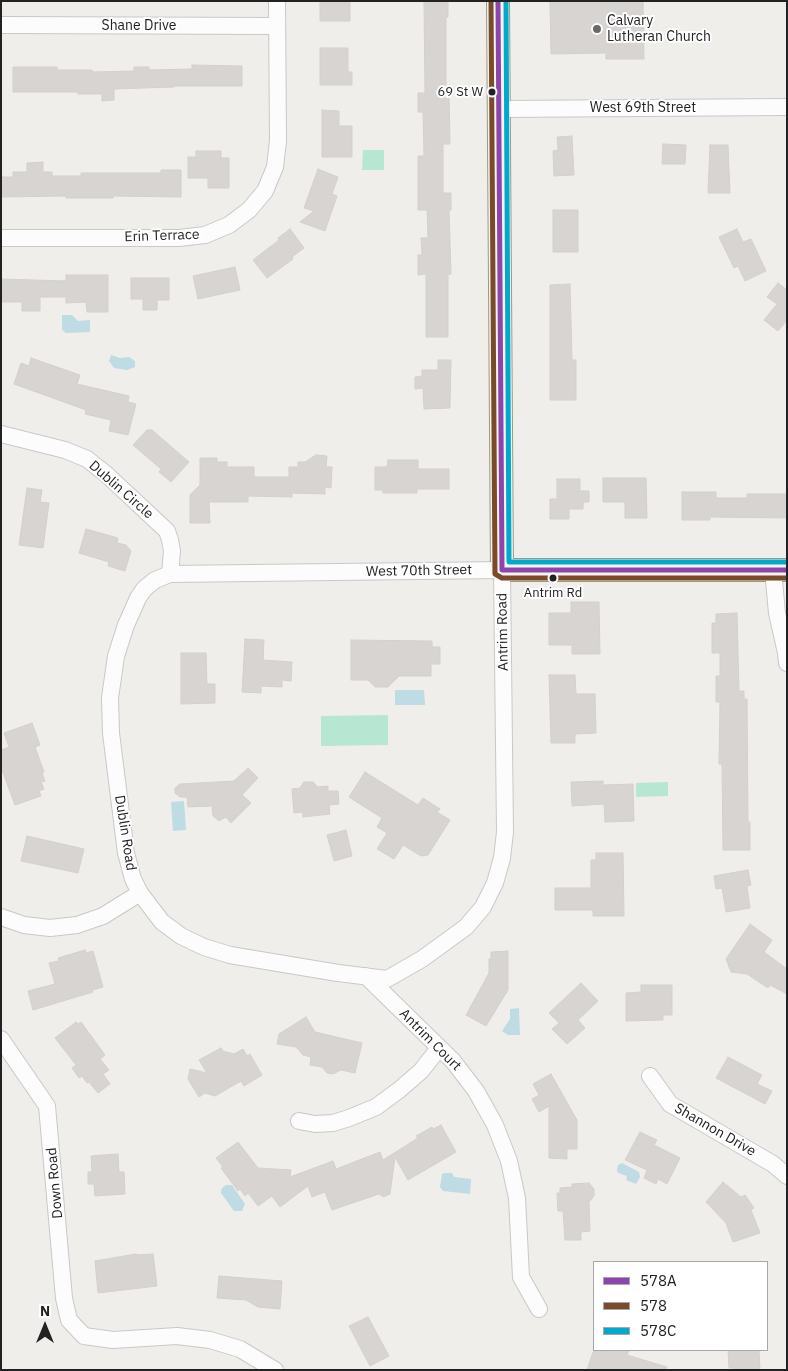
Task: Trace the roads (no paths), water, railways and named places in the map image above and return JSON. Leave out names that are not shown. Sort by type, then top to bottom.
[{"type":"street","name":"Erin Terrace","points":[[1,238],[179,238],[205,235],[229,226],[249,210],[265,190],[275,167],[278,141],[277,1]]},
{"type":"street","name":"Antrim Road","points":[[366,976],[387,979],[422,959],[466,927],[483,907],[495,883],[502,858],[505,832],[498,1]]},
{"type":"street","name":"Shane Drive","points":[[1,26],[277,26]]},
{"type":"street","name":"West 69th Street","points":[[499,109],[787,107]]},
{"type":"street","name":"Dublin Circle","points":[[1,434],[65,450],[86,460],[106,474],[166,531],[172,551],[170,574]]},
{"type":"street","name":"West 70th Street","points":[[170,574],[502,570],[780,570]]},
{"type":"street","points":[[780,570],[777,613],[787,663]]},
{"type":"street","name":"Dublin Road","points":[[170,574],[155,580],[144,589],[138,598],[126,625],[116,656],[110,698],[111,733],[126,854],[133,879],[140,893],[162,922],[181,936],[204,947],[230,955],[338,974],[366,976]]},
{"type":"street","points":[[1,917],[24,925],[50,928],[77,925],[103,916],[140,893]]},
{"type":"street","name":"Antrim Court","points":[[366,976],[453,1061],[476,1092],[495,1125],[509,1161],[517,1198],[521,1277],[538,1309]]},
{"type":"street","name":"Down Road","points":[[1,1039],[47,1106],[64,1298],[69,1320],[84,1336],[113,1340],[177,1336],[210,1340],[240,1350],[275,1370]]},
{"type":"street","points":[[299,1121],[315,1124],[333,1123],[376,1107],[421,1070],[438,1048]]},
{"type":"street","name":"Shannon Drive","points":[[650,1076],[670,1104],[773,1164],[787,1176]]},
{"type":"water","points":[[62,315],[72,315],[78,321],[90,320],[90,332],[66,333],[62,330]]},
{"type":"water","points":[[111,355],[120,358],[129,357],[135,361],[135,367],[127,370],[114,368],[109,361]]},
{"type":"water","points":[[395,690],[424,690],[425,705],[395,705]]},
{"type":"water","points":[[184,801],[186,830],[173,831],[171,802]]},
{"type":"water","points":[[519,1008],[520,1035],[508,1035],[502,1031],[510,1019],[510,1009]]},
{"type":"water","points":[[622,1163],[639,1172],[640,1177],[636,1184],[626,1180],[627,1176],[618,1173],[618,1165]]},
{"type":"water","points":[[452,1173],[454,1177],[471,1179],[470,1194],[443,1191],[440,1187],[442,1174]]},
{"type":"water","points":[[226,1185],[232,1185],[245,1204],[242,1211],[234,1211],[221,1193],[222,1188]]},
{"type":"place","name":"Calvary Lutheran Church","points":[[597,29]]},
{"type":"place","name":"69 St W","points":[[492,92]]},
{"type":"place","name":"Antrim Rd","points":[[553,578]]}]
